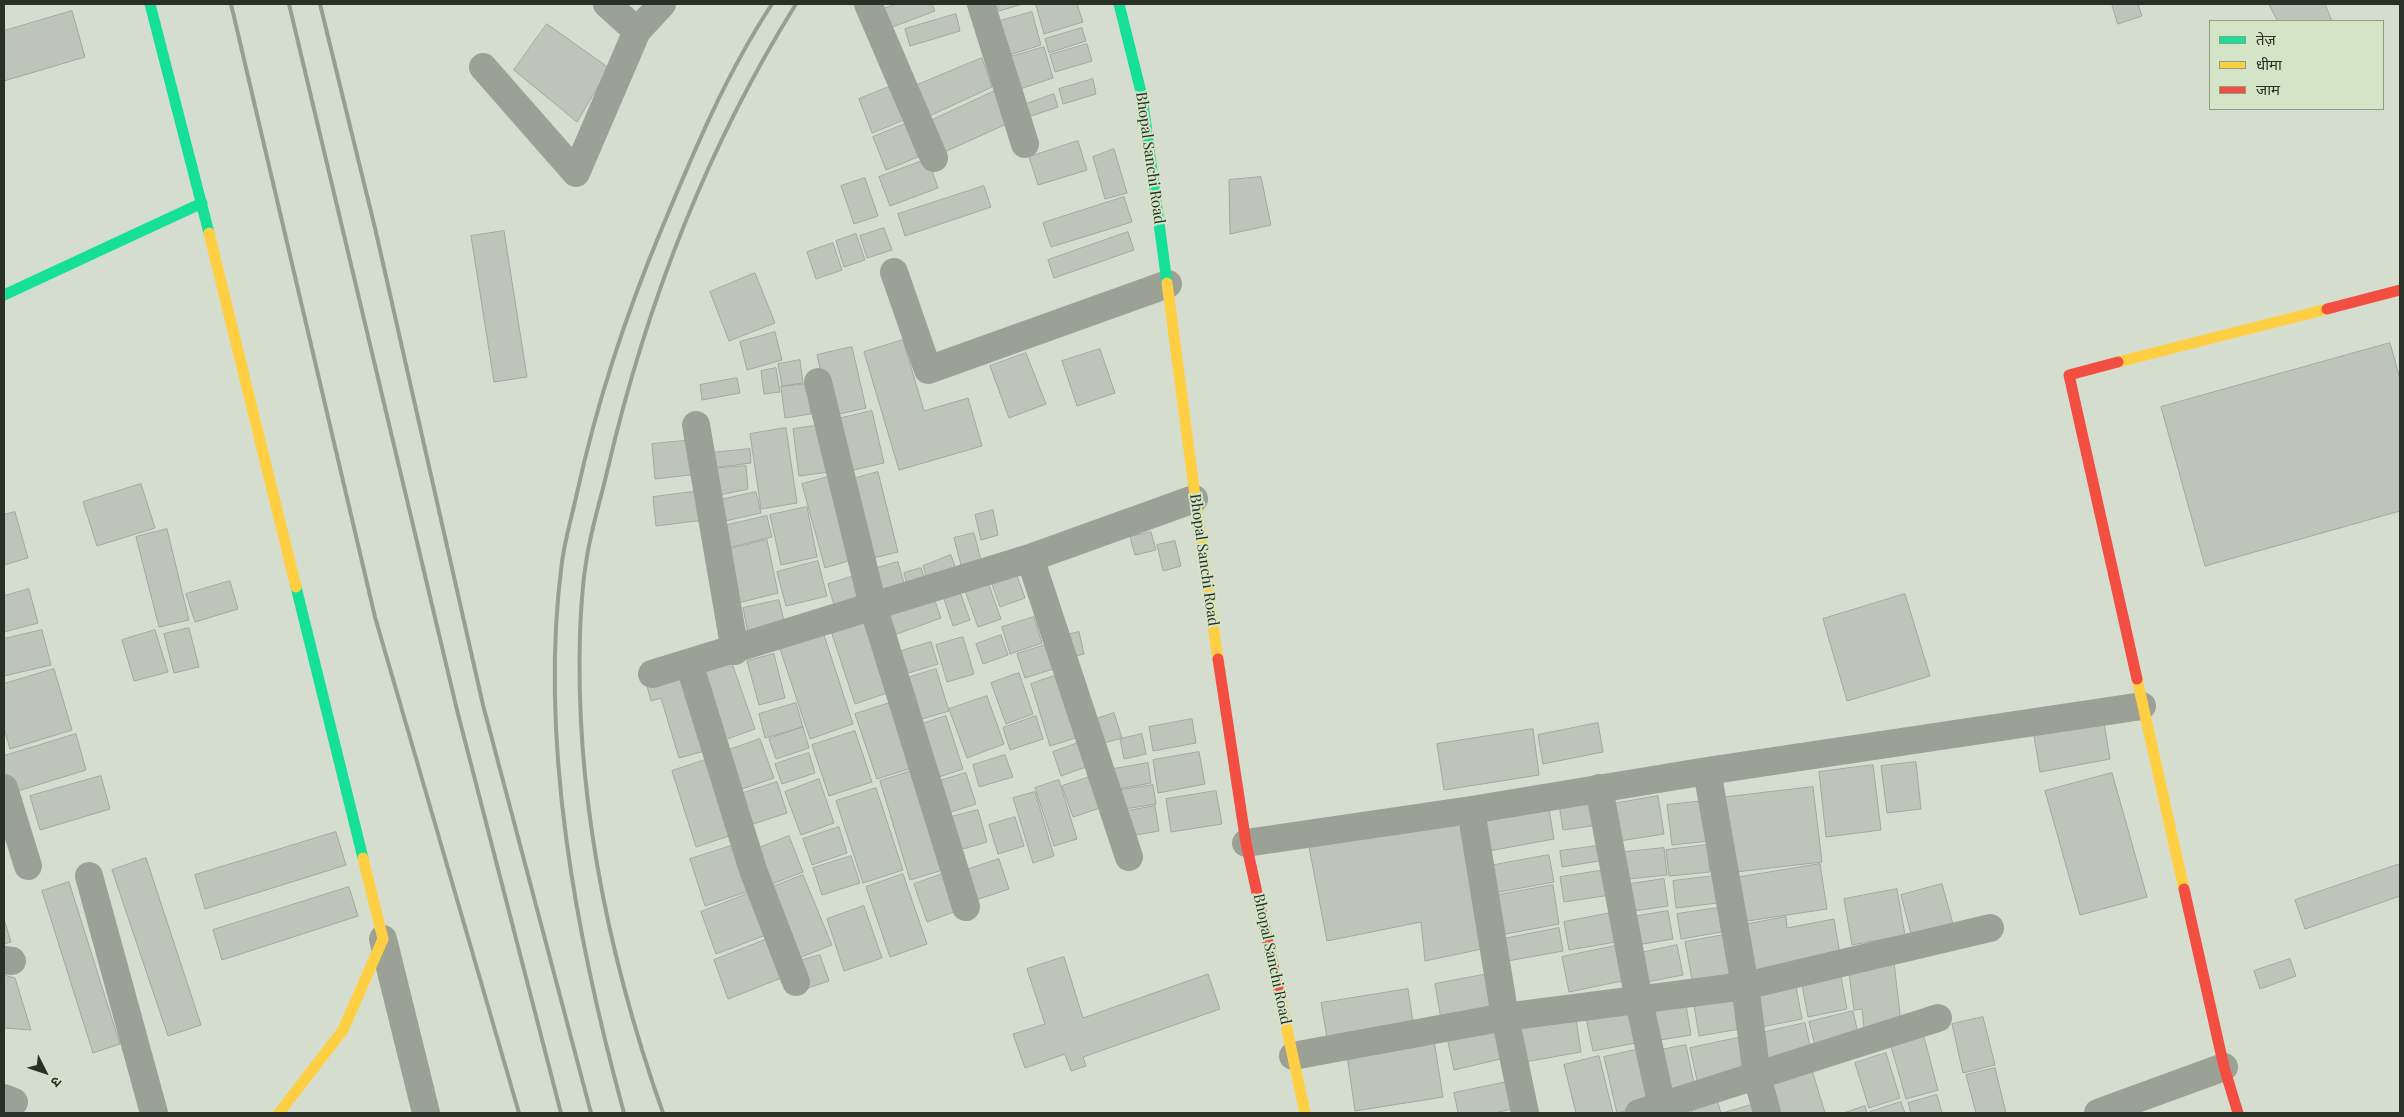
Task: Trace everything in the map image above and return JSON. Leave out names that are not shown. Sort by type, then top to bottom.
[{"type":"street","points":[[150,4],[202,203],[426,1113]]},
{"type":"street","points":[[607,4],[637,31]]},
{"type":"street","points":[[483,67],[576,173],[637,31],[662,4]]},
{"type":"street","points":[[868,4],[934,158]]},
{"type":"street","points":[[981,4],[1025,144]]},
{"type":"street","name":"Bhopal Sanchi Road","points":[[1119,4],[1142,96],[1192,467],[1194,499],[1246,844],[1304,1113]]},
{"type":"street","points":[[4,295],[202,203]]},
{"type":"street","points":[[894,272],[928,370],[1168,284]]},
{"type":"street","points":[[2238,1113],[2224,1067],[2069,375],[2400,290]]},
{"type":"street","points":[[818,382],[873,606],[966,907]]},
{"type":"street","points":[[696,425],[735,651]]},
{"type":"street","points":[[652,674],[735,651],[1030,558],[1194,499]]},
{"type":"street","points":[[1030,558],[1129,857]]},
{"type":"street","points":[[689,663],[753,870],[796,982]]},
{"type":"street","points":[[1246,844],[1707,771],[2142,706]]},
{"type":"street","points":[[1707,771],[1745,986],[1757,1076],[1767,1113]]},
{"type":"street","points":[[4,788],[28,866]]},
{"type":"street","points":[[1599,788],[1638,1001],[1650,1110],[1938,1018]]},
{"type":"street","points":[[1470,810],[1505,1017],[1525,1113]]},
{"type":"street","points":[[89,876],[154,1113]]},
{"type":"street","points":[[1293,1056],[1505,1017],[1745,986],[1990,928]]},
{"type":"street","points":[[279,1113],[343,1030],[383,940]]},
{"type":"street","points":[[2098,1113],[2224,1067]]},
{"type":"building","points":[[897,4],[932,4],[935,11],[887,29],[880,10]]},
{"type":"building","points":[[996,4],[1023,4],[999,11]]},
{"type":"building","points":[[1077,4],[1083,22],[1044,34],[1036,5]]},
{"type":"building","points":[[2112,4],[2138,4],[2142,16],[2118,24]]},
{"type":"building","points":[[2269,4],[2325,4],[2332,20],[2277,20]]},
{"type":"building","points":[[72,11],[85,57],[4,81],[4,31]]},
{"type":"building","points":[[1032,12],[1041,45],[1003,57],[993,23]]},
{"type":"building","points":[[956,14],[960,31],[910,46],[905,29]]},
{"type":"building","points":[[547,24],[609,68],[577,122],[514,70]]},
{"type":"building","points":[[1082,28],[1086,41],[1049,53],[1045,39]]},
{"type":"building","points":[[1087,44],[1092,61],[1055,72],[1050,55]]},
{"type":"building","points":[[1044,47],[1053,78],[1014,91],[1004,59]]},
{"type":"building","points":[[982,58],[992,87],[923,119],[910,88]]},
{"type":"building","points":[[1093,79],[1096,94],[1063,104],[1059,89]]},
{"type":"building","points":[[891,86],[904,120],[872,133],[859,99]]},
{"type":"building","points":[[997,90],[1011,122],[940,154],[926,123]]},
{"type":"building","points":[[1054,94],[1058,107],[1025,118],[1021,106]]},
{"type":"building","points":[[905,124],[918,157],[886,170],[873,137]]},
{"type":"building","points":[[1078,141],[1087,170],[1038,185],[1029,157]]},
{"type":"building","points":[[1114,149],[1127,193],[1105,199],[1093,157]]},
{"type":"building","points":[[928,159],[938,188],[890,206],[879,177]]},
{"type":"building","points":[[1261,177],[1271,225],[1230,234],[1229,180]]},
{"type":"building","points":[[865,178],[878,216],[854,224],[841,186]]},
{"type":"building","points":[[984,186],[991,207],[905,236],[898,214]]},
{"type":"building","points":[[1124,197],[1132,222],[1051,247],[1043,223]]},
{"type":"building","points":[[884,228],[892,250],[867,258],[860,236]]},
{"type":"building","points":[[504,231],[527,377],[494,382],[471,236]]},
{"type":"building","points":[[1128,232],[1134,250],[1054,278],[1048,260]]},
{"type":"building","points":[[856,234],[865,260],[844,267],[836,241]]},
{"type":"building","points":[[833,243],[842,270],[816,279],[807,252]]},
{"type":"building","points":[[755,273],[775,323],[729,341],[710,292]]},
{"type":"building","points":[[775,332],[782,360],[747,370],[740,342]]},
{"type":"building","points":[[903,340],[924,411],[968,398],[982,446],[899,470],[864,352]]},
{"type":"building","points":[[2390,343],[2400,379],[2400,511],[2205,566],[2161,407]]},
{"type":"building","points":[[852,347],[866,408],[831,416],[817,355]]},
{"type":"building","points":[[1100,349],[1115,393],[1077,406],[1062,361]]},
{"type":"building","points":[[1026,353],[1046,404],[1009,418],[990,366]]},
{"type":"building","points":[[800,360],[803,383],[782,386],[778,364]]},
{"type":"building","points":[[776,368],[780,392],[764,394],[761,371]]},
{"type":"building","points":[[737,378],[740,393],[702,400],[700,385]]},
{"type":"building","points":[[807,384],[811,414],[785,418],[781,387]]},
{"type":"building","points":[[872,411],[884,463],[845,472],[833,420]]},
{"type":"building","points":[[823,425],[829,472],[799,476],[793,429]]},
{"type":"building","points":[[786,428],[797,503],[761,509],[750,434]]},
{"type":"building","points":[[694,440],[698,474],[655,479],[652,444]]},
{"type":"building","points":[[750,449],[751,463],[711,468],[710,453]]},
{"type":"building","points":[[746,466],[748,489],[710,497],[708,469]]},
{"type":"building","points":[[878,472],[898,552],[865,560],[845,481]]},
{"type":"building","points":[[832,476],[855,559],[825,568],[802,484]]},
{"type":"building","points":[[141,484],[155,528],[97,546],[83,502]]},
{"type":"building","points":[[701,491],[704,520],[656,526],[653,497]]},
{"type":"building","points":[[756,492],[761,513],[716,523],[711,502]]},
{"type":"building","points":[[807,507],[817,557],[781,565],[770,515]]},
{"type":"building","points":[[993,510],[998,535],[981,540],[975,515]]},
{"type":"building","points":[[15,512],[28,558],[4,565],[4,515]]},
{"type":"building","points":[[767,516],[772,537],[719,550],[714,528]]},
{"type":"building","points":[[167,529],[189,620],[159,627],[136,537]]},
{"type":"building","points":[[1151,532],[1156,550],[1135,555],[1130,537]]},
{"type":"building","points":[[974,533],[981,560],[961,565],[954,538]]},
{"type":"building","points":[[767,540],[778,593],[734,604],[722,551]]},
{"type":"building","points":[[1175,541],[1181,566],[1163,571],[1157,545]]},
{"type":"building","points":[[951,555],[957,572],[928,582],[923,566]]},
{"type":"building","points":[[818,561],[827,596],[786,606],[777,572]]},
{"type":"building","points":[[898,562],[906,590],[878,598],[870,570]]},
{"type":"building","points":[[1013,565],[1025,598],[1000,607],[988,573]]},
{"type":"building","points":[[921,568],[926,582],[908,588],[904,573]]},
{"type":"building","points":[[861,574],[870,603],[836,612],[828,584]]},
{"type":"building","points":[[985,574],[1001,619],[978,627],[962,582]]},
{"type":"building","points":[[230,581],[238,609],[195,622],[186,594]]},
{"type":"building","points":[[957,584],[970,620],[953,626],[941,590]]},
{"type":"building","points":[[29,589],[38,623],[4,632],[4,596]]},
{"type":"building","points":[[931,590],[941,618],[886,638],[876,609]]},
{"type":"building","points":[[1905,594],[1930,676],[1847,701],[1823,619]]},
{"type":"building","points":[[779,600],[785,625],[748,633],[743,608]]},
{"type":"building","points":[[864,613],[890,692],[855,704],[829,625]]},
{"type":"building","points":[[1034,617],[1042,643],[1010,654],[1002,627]]},
{"type":"building","points":[[189,628],[199,667],[174,673],[164,634]]},
{"type":"building","points":[[822,629],[853,724],[810,739],[778,643]]},
{"type":"building","points":[[42,630],[51,665],[4,676],[4,639]]},
{"type":"building","points":[[155,630],[168,672],[134,681],[122,640]]},
{"type":"building","points":[[1079,632],[1084,654],[1067,658],[1062,636]]},
{"type":"building","points":[[1001,635],[1008,655],[983,664],[976,644]]},
{"type":"building","points":[[963,637],[974,674],[947,682],[936,645]]},
{"type":"building","points":[[931,642],[938,664],[902,675],[895,653]]},
{"type":"building","points":[[1045,645],[1053,669],[1025,678],[1017,654]]},
{"type":"building","points":[[774,654],[785,698],[759,705],[747,661]]},
{"type":"building","points":[[732,663],[755,729],[719,742],[697,675]]},
{"type":"building","points":[[54,669],[72,730],[10,749],[4,728],[4,684]]},
{"type":"building","points":[[688,669],[705,751],[679,758],[661,698],[651,701],[646,682]]},
{"type":"building","points":[[936,669],[949,711],[915,721],[904,679]]},
{"type":"building","points":[[1019,673],[1033,714],[1006,724],[991,683]]},
{"type":"building","points":[[1057,675],[1076,738],[1050,746],[1031,684]]},
{"type":"building","points":[[987,696],[1004,744],[967,758],[949,709]]},
{"type":"building","points":[[896,701],[918,766],[877,779],[855,714]]},
{"type":"building","points":[[796,703],[803,727],[765,738],[759,714]]},
{"type":"building","points":[[1114,713],[1122,738],[1100,744],[1093,720]]},
{"type":"building","points":[[946,716],[963,769],[936,778],[919,725]]},
{"type":"building","points":[[1036,716],[1043,739],[1010,750],[1003,728]]},
{"type":"building","points":[[1192,719],[1196,743],[1153,751],[1149,727]]},
{"type":"building","points":[[1598,723],[1603,752],[1543,764],[1538,735]]},
{"type":"building","points":[[2104,723],[2110,759],[2040,772],[2034,736]]},
{"type":"building","points":[[803,727],[809,748],[776,759],[769,739]]},
{"type":"building","points":[[1533,729],[1539,775],[1444,790],[1437,744]]},
{"type":"building","points":[[855,731],[872,782],[829,796],[812,745]]},
{"type":"building","points":[[76,734],[86,770],[8,794],[4,780],[4,756]]},
{"type":"building","points":[[1142,734],[1146,754],[1124,759],[1120,739]]},
{"type":"building","points":[[760,739],[774,778],[733,792],[720,753]]},
{"type":"building","points":[[1078,743],[1086,767],[1061,776],[1053,752]]},
{"type":"building","points":[[1199,752],[1205,784],[1158,793],[1153,760]]},
{"type":"building","points":[[809,753],[815,773],[782,784],[775,764]]},
{"type":"building","points":[[1005,755],[1013,777],[979,787],[973,765]]},
{"type":"building","points":[[711,758],[735,834],[696,847],[672,771]]},
{"type":"building","points":[[1916,762],[1921,809],[1887,813],[1881,766]]},
{"type":"building","points":[[1148,763],[1151,783],[1112,790],[1108,770]]},
{"type":"building","points":[[1873,765],[1881,830],[1826,837],[1819,772]]},
{"type":"building","points":[[918,769],[949,868],[910,880],[880,781]]},
{"type":"building","points":[[966,773],[976,804],[948,813],[939,781]]},
{"type":"building","points":[[2112,773],[2147,897],[2080,915],[2045,791]]},
{"type":"building","points":[[101,776],[110,809],[40,830],[30,796]]},
{"type":"building","points":[[1093,776],[1103,807],[1073,817],[1062,786]]},
{"type":"building","points":[[819,779],[834,823],[801,835],[785,792]]},
{"type":"building","points":[[1059,780],[1077,839],[1054,846],[1035,788]]},
{"type":"building","points":[[777,782],[787,813],[741,828],[731,797]]},
{"type":"building","points":[[1153,785],[1156,804],[1118,810],[1115,791]]},
{"type":"building","points":[[1813,787],[1822,862],[1728,873],[1719,798]]},
{"type":"building","points":[[876,788],[903,870],[863,883],[836,801]]},
{"type":"building","points":[[1216,791],[1222,824],[1171,832],[1166,799]]},
{"type":"building","points":[[1035,792],[1054,856],[1033,863],[1013,798]]},
{"type":"building","points":[[1658,796],[1664,834],[1613,842],[1607,805]]},
{"type":"building","points":[[1595,799],[1599,825],[1563,830],[1559,804]]},
{"type":"building","points":[[1704,801],[1709,841],[1672,845],[1667,805]]},
{"type":"building","points":[[1548,803],[1554,839],[1489,851],[1482,815]]},
{"type":"building","points":[[1155,806],[1159,831],[1125,837],[1122,812]]},
{"type":"building","points":[[978,810],[987,842],[956,851],[947,818]]},
{"type":"building","points":[[1015,817],[1024,846],[998,854],[989,825]]},
{"type":"building","points":[[1468,821],[1482,949],[1425,961],[1421,922],[1327,941],[1307,837]]},
{"type":"building","points":[[839,827],[847,853],[812,865],[803,839]]},
{"type":"building","points":[[336,832],[346,865],[205,909],[195,875]]},
{"type":"building","points":[[789,836],[803,872],[764,887],[751,851]]},
{"type":"building","points":[[734,845],[749,891],[705,906],[690,859]]},
{"type":"building","points":[[1604,845],[1605,860],[1562,867],[1560,851]]},
{"type":"building","points":[[1707,845],[1710,872],[1669,876],[1666,850]]},
{"type":"building","points":[[1664,848],[1667,875],[1619,880],[1616,853]]},
{"type":"building","points":[[1549,855],[1554,882],[1494,893],[1489,866]]},
{"type":"building","points":[[851,856],[860,883],[822,895],[813,868]]},
{"type":"building","points":[[146,858],[201,1025],[168,1036],[112,870]]},
{"type":"building","points":[[999,859],[1009,889],[973,901],[963,871]]},
{"type":"building","points":[[1820,864],[1827,909],[1741,922],[1735,878]]},
{"type":"building","points":[[2400,864],[2400,896],[2305,929],[2295,900]]},
{"type":"building","points":[[1606,870],[1610,895],[1564,902],[1560,877]]},
{"type":"building","points":[[946,873],[959,910],[927,922],[914,884]]},
{"type":"building","points":[[903,874],[927,944],[890,957],[866,887]]},
{"type":"building","points":[[803,875],[832,945],[794,960],[765,890]]},
{"type":"building","points":[[1714,876],[1718,903],[1676,908],[1673,881]]},
{"type":"building","points":[[1664,879],[1668,906],[1627,912],[1623,885]]},
{"type":"building","points":[[69,882],[120,1044],[93,1053],[42,891]]},
{"type":"building","points":[[1942,884],[1953,924],[1911,934],[1901,895]]},
{"type":"building","points":[[1553,885],[1559,924],[1500,935],[1493,896]]},
{"type":"building","points":[[349,887],[358,916],[222,960],[213,930]]},
{"type":"building","points":[[1897,889],[1905,935],[1852,945],[1844,899]]},
{"type":"building","points":[[755,891],[771,933],[716,954],[701,912]]},
{"type":"building","points":[[864,906],[882,958],[844,971],[827,919]]},
{"type":"building","points":[[1718,908],[1722,932],[1681,939],[1677,914]]},
{"type":"building","points":[[1668,911],[1673,939],[1631,946],[1626,918]]},
{"type":"building","points":[[1611,913],[1616,942],[1569,950],[1564,922]]},
{"type":"building","points":[[1786,917],[1787,928],[1834,919],[1841,960],[1748,978],[1738,926]]},
{"type":"building","points":[[4,919],[11,942],[4,944]]},
{"type":"building","points":[[1559,928],[1563,951],[1502,962],[1498,940]]},
{"type":"building","points":[[1729,934],[1737,982],[1694,990],[1685,942]]},
{"type":"building","points":[[770,938],[784,977],[728,999],[714,960]]},
{"type":"building","points":[[1677,945],[1683,975],[1642,983],[1636,954]]},
{"type":"building","points":[[1615,946],[1622,981],[1569,992],[1562,957]]},
{"type":"building","points":[[820,955],[829,981],[805,989],[796,962]]},
{"type":"building","points":[[1064,957],[1083,1018],[1208,974],[1220,1009],[1083,1057],[1086,1066],[1071,1071],[1065,1054],[1025,1068],[1013,1034],[1045,1024],[1027,969]]},
{"type":"building","points":[[2290,959],[2296,976],[2260,989],[2254,971]]},
{"type":"building","points":[[1894,962],[1901,1023],[1864,1028],[1862,1009],[1854,1010],[1848,967]]},
{"type":"building","points":[[1840,971],[1847,1009],[1808,1017],[1801,979]]},
{"type":"building","points":[[1493,973],[1500,1015],[1442,1025],[1435,984]]},
{"type":"building","points":[[4,975],[15,978],[31,1030],[4,1028]]},
{"type":"building","points":[[1795,981],[1802,1019],[1761,1027],[1754,988]]},
{"type":"building","points":[[1408,989],[1414,1029],[1328,1043],[1321,1003]]},
{"type":"building","points":[[1740,991],[1746,1028],[1699,1036],[1693,999]]},
{"type":"building","points":[[1685,999],[1691,1035],[1648,1042],[1642,1007]]},
{"type":"building","points":[[1629,1005],[1636,1043],[1593,1051],[1585,1014]]},
{"type":"building","points":[[1853,1011],[1860,1042],[1817,1053],[1809,1022]]},
{"type":"building","points":[[1575,1013],[1581,1052],[1519,1063],[1512,1025]]},
{"type":"building","points":[[1983,1017],[1995,1065],[1963,1073],[1952,1024]]},
{"type":"building","points":[[1501,1020],[1509,1057],[1454,1070],[1446,1033]]},
{"type":"building","points":[[1805,1023],[1812,1055],[1764,1067],[1757,1034]]},
{"type":"building","points":[[1433,1034],[1443,1097],[1355,1111],[1346,1048]]},
{"type":"building","points":[[1747,1036],[1755,1074],[1698,1085],[1690,1048]]},
{"type":"building","points":[[1924,1037],[1938,1090],[1906,1099],[1891,1046]]},
{"type":"building","points":[[1686,1045],[1696,1093],[1666,1099],[1656,1051]]},
{"type":"building","points":[[1640,1049],[1653,1104],[1617,1113],[1604,1057]]},
{"type":"building","points":[[1886,1053],[1900,1098],[1869,1108],[1855,1063]]},
{"type":"building","points":[[1599,1056],[1613,1113],[1576,1113],[1564,1065]]},
{"type":"building","points":[[1811,1067],[1825,1113],[1777,1113],[1767,1080]]},
{"type":"building","points":[[1995,1068],[2006,1113],[1976,1113],[1966,1075]]},
{"type":"building","points":[[1507,1082],[1512,1109],[1494,1113],[1458,1113],[1454,1093]]},
{"type":"building","points":[[1715,1093],[1721,1113],[1692,1113],[1688,1100]]},
{"type":"building","points":[[1937,1095],[1942,1113],[1911,1113],[1908,1103]]},
{"type":"building","points":[[1761,1102],[1765,1113],[1723,1113]]},
{"type":"building","points":[[1901,1102],[1905,1113],[1870,1113],[1870,1112]]},
{"type":"building","points":[[1865,1106],[1867,1113],[1844,1113]]},
{"type":"railway","points":[[231,4],[375,617],[519,1113]]},
{"type":"railway","points":[[289,4],[457,710],[561,1113]]},
{"type":"railway","points":[[320,4],[375,228],[483,705],[591,1113]]},
{"type":"railway","points":[[624,1113],[591,979],[577,910],[566,840],[555,699],[556,630],[562,562],[585,459],[603,392],[636,293],[674,199],[725,85],[772,4]]},
{"type":"railway","points":[[663,1113],[627,997],[612,937],[599,877],[590,817],[583,756],[580,694],[580,633],[584,580],[593,529],[622,411],[640,350],[682,230],[734,114],[796,4]]},
{"type":"traffic: fast","points":[[150,4],[209,233]]},
{"type":"traffic: fast","points":[[1119,4],[1142,96],[1167,283]]},
{"type":"traffic: fast","points":[[4,295],[202,203]]},
{"type":"traffic: fast","points":[[296,587],[363,858]]},
{"type":"traffic: slow","points":[[209,233],[296,587]]},
{"type":"traffic: slow","points":[[1167,283],[1218,659]]},
{"type":"traffic: slow","points":[[2118,362],[2327,309]]},
{"type":"traffic: slow","points":[[2137,679],[2184,889]]},
{"type":"traffic: slow","points":[[279,1113],[343,1030],[383,939],[363,858]]},
{"type":"traffic: slow","points":[[1278,988],[1305,1113]]},
{"type":"traffic: jam","points":[[2327,309],[2400,290]]},
{"type":"traffic: jam","points":[[2118,362],[2069,375],[2137,679]]},
{"type":"traffic: jam","points":[[1218,659],[1246,843],[1278,988]]},
{"type":"traffic: jam","points":[[2184,889],[2224,1067],[2238,1113]]}]
